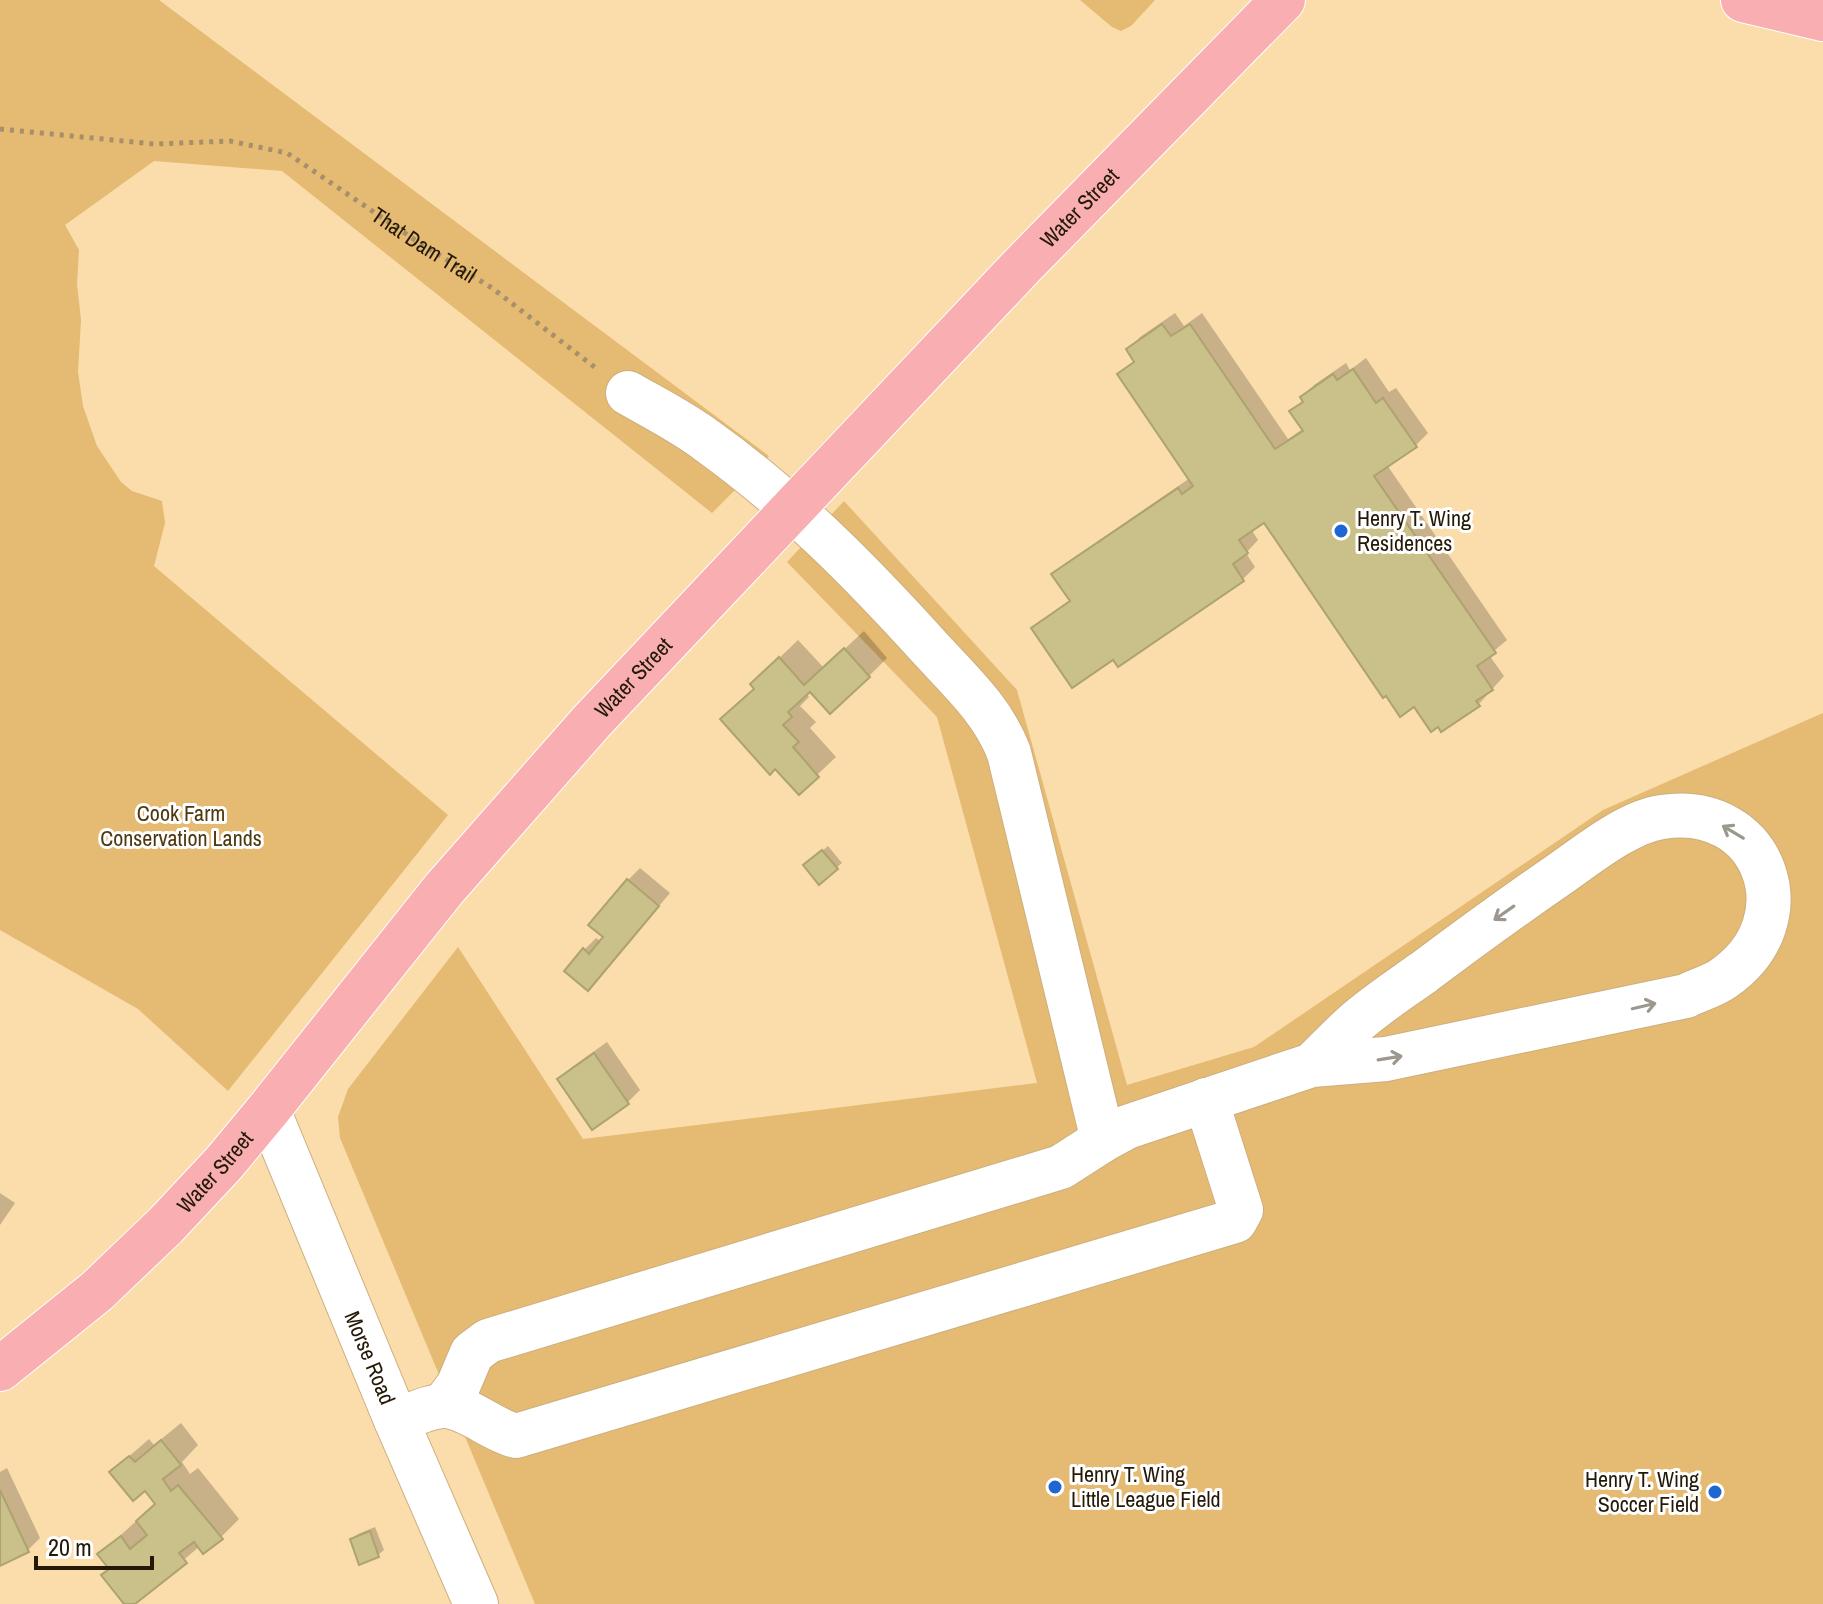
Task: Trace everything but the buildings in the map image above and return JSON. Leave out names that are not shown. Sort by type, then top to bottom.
[{"type":"main road","name":"Water Street","points":[[0,1369],[97,1291],[224,1163],[444,889],[507,816],[792,507],[1022,266],[1283,0]]},
{"type":"main road","points":[[1743,0],[1823,19]]},
{"type":"street","points":[[628,393],[705,438],[792,507],[861,572],[972,692],[1001,731],[1019,792],[1103,1140]]},
{"type":"street","points":[[443,1406],[458,1386],[472,1353],[488,1341],[1061,1167],[1127,1127],[1312,1065],[1386,1059],[1686,996],[1724,979],[1746,958],[1763,930],[1769,903],[1768,876],[1742,835],[1698,816],[1662,817],[1635,825],[1500,916],[1361,1018],[1312,1065]]},
{"type":"street","points":[[396,1420],[443,1406],[469,1412],[498,1431],[516,1436],[1235,1221],[1241,1210],[1206,1100]]},
{"type":"street","name":"Morse Road","points":[[268,1110],[476,1604]]},
{"type":"path","name":"That Dam Trail","points":[[0,129],[154,144],[230,141],[287,153],[492,288],[628,393]]},
{"type":"green space","name":"Cook Farm Conservation Lands","points":[[0,0],[159,0],[769,456],[712,513],[282,171],[154,161],[65,225],[79,250],[77,284],[81,320],[78,372],[83,406],[97,446],[121,482],[132,491],[162,501],[165,523],[154,566],[448,815],[228,1091],[138,1009],[0,930]]},
{"type":"green space","points":[[1080,0],[1155,0],[1131,26],[1121,31]]},
{"type":"green space","points":[[844,501],[1017,690],[1127,1085],[1254,1047],[1603,810],[1823,713],[1823,1604],[535,1604],[340,1138],[338,1117],[348,1089],[458,947],[583,1139],[1037,1083],[937,717],[787,562]]},
{"type":"place","name":"Henry T. Wing Residences","points":[[1341,531]]},
{"type":"place","name":"Henry T. Wing Little League Field","points":[[1055,1487]]},
{"type":"place","name":"Henry T. Wing Soccer Field","points":[[1715,1492]]}]
